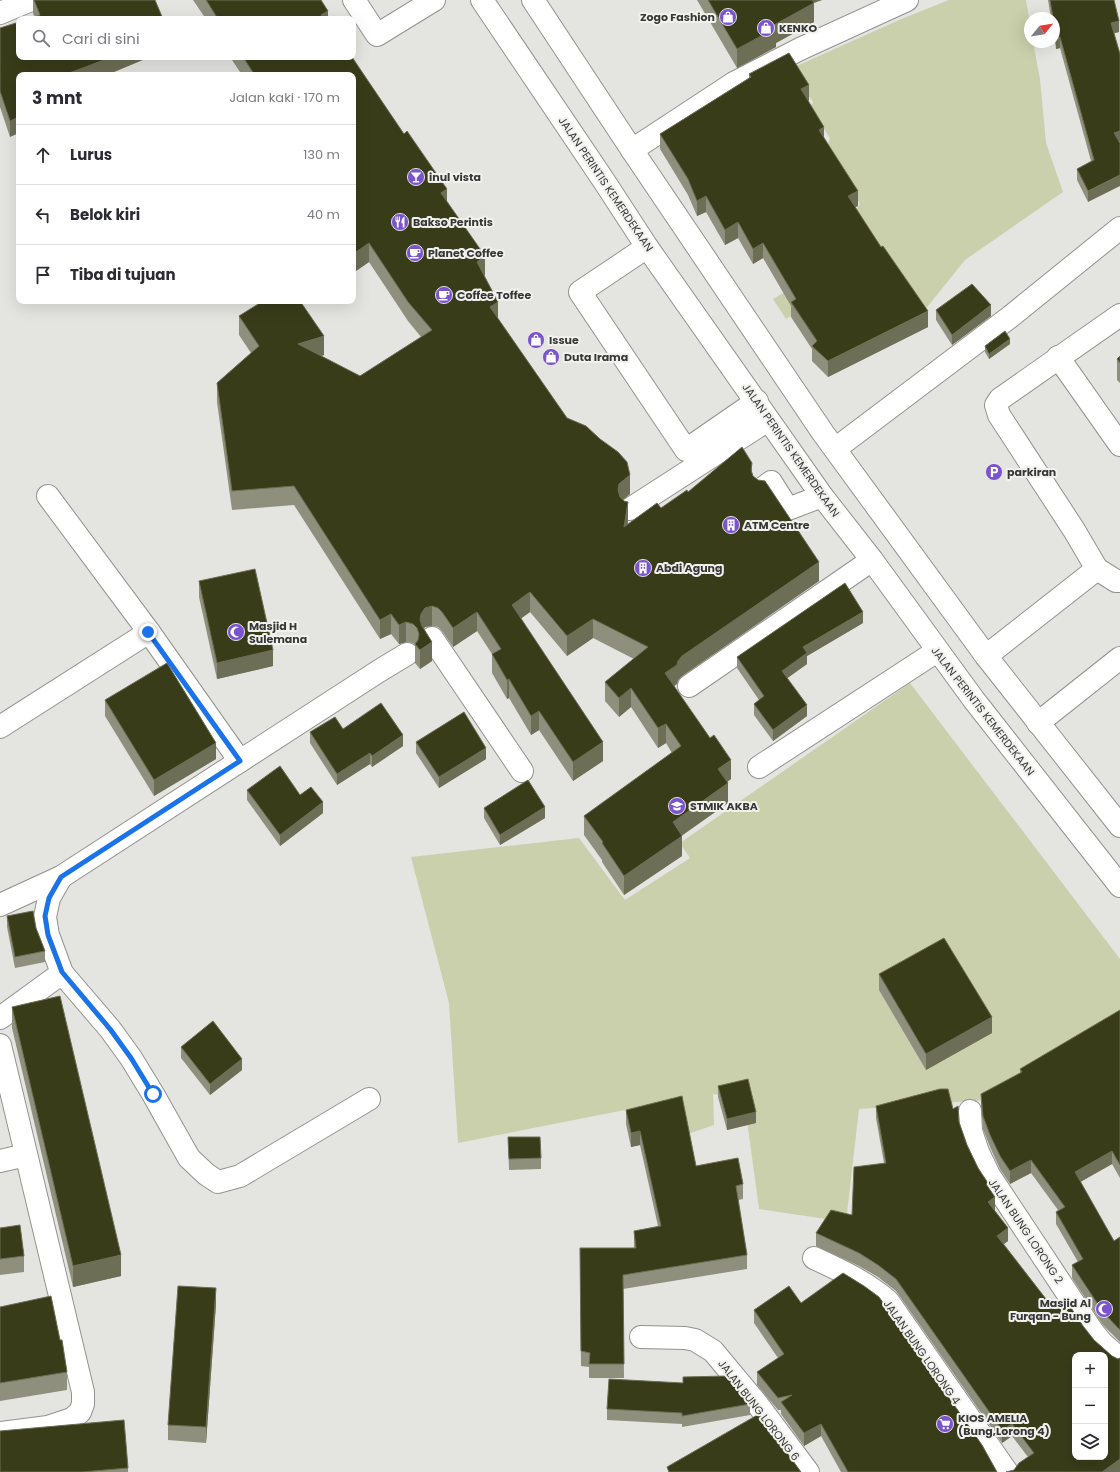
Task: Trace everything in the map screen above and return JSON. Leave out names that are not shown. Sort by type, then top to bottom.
[{"type":"main road","points":[[0,13],[31,0]]},
{"type":"main road","points":[[354,0],[377,35],[434,0]]},
{"type":"main road","name":"JALAN PERINTIS KEMERDEKAAN","points":[[482,0],[647,247],[757,401],[768,420],[822,496],[872,560],[974,700],[1120,886]]},
{"type":"main road","points":[[533,0],[632,150],[835,449],[986,656],[1120,826]]},
{"type":"main road","points":[[632,150],[734,83],[800,49],[907,0]]},
{"type":"main road","points":[[835,449],[1010,317],[1120,228]]},
{"type":"main road","points":[[647,247],[580,292],[686,450],[757,401]]},
{"type":"main road","points":[[1120,315],[1000,399],[996,405],[999,415],[1074,530],[1097,569],[1116,581],[1120,580]]},
{"type":"main road","points":[[1058,357],[1120,445]]},
{"type":"main road","points":[[630,509],[768,420]]},
{"type":"main road","points":[[763,488],[771,482],[788,509],[822,496]]},
{"type":"main road","points":[[48,496],[240,761]]},
{"type":"main road","points":[[689,686],[872,560]]},
{"type":"main road","points":[[986,656],[1097,569]]},
{"type":"main road","points":[[0,727],[148,632]]},
{"type":"main road","points":[[432,638],[522,772]]},
{"type":"main road","points":[[759,767],[937,651]]},
{"type":"main road","points":[[0,905],[61,877],[379,670],[407,654]]},
{"type":"main road","points":[[1038,722],[1120,658]]},
{"type":"main road","points":[[61,877],[49,898],[45,916],[48,935],[62,972],[110,1029],[131,1058],[189,1158],[206,1174],[218,1182],[240,1176],[369,1099]]},
{"type":"main road","points":[[0,1018],[62,972]]},
{"type":"main road","points":[[0,1045],[83,1392],[83,1404],[80,1412],[72,1419],[48,1427],[0,1433]]},
{"type":"main road","name":"JALAN BUNG LORONG 2","points":[[970,1111],[971,1131],[978,1152],[989,1175],[1093,1332],[1102,1343],[1120,1359]]},
{"type":"main road","points":[[0,1161],[26,1155]]},
{"type":"main road","name":"JALAN BUNG LORONG 4","points":[[814,1258],[864,1283],[877,1291],[888,1301],[1007,1472]]},
{"type":"main road","points":[[38,1301],[59,1296]]},
{"type":"main road","name":"JALAN BUNG LORONG 6","points":[[641,1337],[685,1338],[695,1340],[710,1349],[758,1405],[808,1472]]},
{"type":"green space","points":[[949,0],[1026,0],[1028,12],[1024,12],[1024,48],[1034,48],[1040,79],[1046,143],[1063,192],[965,260],[924,311],[884,258],[786,319],[773,299],[871,240],[853,213],[860,204],[826,150],[830,138],[810,108],[813,102],[790,69],[899,20]]},
{"type":"green space","points":[[910,683],[1120,959],[1120,1030],[985,1100],[859,1109],[846,1222],[759,1209],[744,1098],[713,1094],[714,1125],[688,1134],[684,1106],[645,1113],[635,1108],[458,1143],[449,1003],[411,857],[579,838],[625,900],[690,858],[680,843]]},
{"type":"building","points":[[34,0],[155,0],[162,16],[37,16],[40,15]]},
{"type":"building","points":[[206,0],[321,0],[328,11],[321,15],[322,16],[216,16]]},
{"type":"building","points":[[708,0],[812,0],[814,3],[774,25],[776,28],[737,49]]},
{"type":"building","points":[[1050,0],[1114,0],[1119,21],[1111,23],[1120,54],[1120,131],[1114,133],[1120,143],[1120,175],[1088,191],[1077,169],[1094,160],[1060,37],[1060,12],[1052,12]]},
{"type":"building","points":[[16,23],[16,60],[104,60],[72,72],[16,72],[16,118],[10,121],[0,91],[0,28]]},
{"type":"building","points":[[789,53],[809,85],[801,89],[824,127],[819,130],[858,191],[848,196],[881,247],[883,246],[928,311],[828,361],[812,346],[817,341],[791,302],[796,299],[763,243],[753,249],[738,222],[725,230],[706,196],[697,201],[688,179],[660,134],[751,77],[749,74]]},
{"type":"building","points":[[245,60],[354,60],[404,134],[407,131],[447,189],[441,193],[485,256],[477,262],[498,302],[490,307],[567,418],[586,426],[600,439],[618,452],[627,462],[630,475],[619,484],[618,490],[620,497],[624,501],[628,502],[624,527],[657,503],[661,508],[687,490],[688,492],[742,447],[752,463],[751,470],[753,476],[758,480],[765,481],[819,562],[682,656],[677,665],[665,673],[710,738],[714,735],[731,760],[718,769],[728,783],[673,822],[682,836],[624,876],[602,843],[603,842],[584,816],[681,746],[666,724],[658,728],[631,688],[619,698],[605,682],[648,647],[593,619],[567,636],[530,592],[512,605],[603,742],[573,762],[539,711],[531,716],[509,679],[507,680],[492,654],[501,649],[477,612],[453,628],[438,608],[432,606],[425,608],[421,614],[420,620],[432,642],[420,650],[415,644],[418,640],[419,634],[417,628],[413,624],[406,622],[399,625],[391,614],[380,620],[294,486],[232,491],[217,383],[259,346],[239,316],[258,304],[302,304],[324,336],[298,344],[360,376],[432,330],[408,302],[369,243],[356,252],[356,72],[253,72]]},
{"type":"building","points":[[972,284],[991,305],[952,335],[936,310]]},
{"type":"building","points":[[1005,331],[1010,339],[989,354],[985,346]]},
{"type":"building","points":[[1120,356],[1120,363],[1117,359]]},
{"type":"building","name":"Masjid H Sulemana","points":[[255,569],[273,650],[217,663],[199,581]]},
{"type":"building","points":[[845,583],[863,612],[803,647],[807,653],[782,671],[807,705],[773,730],[754,704],[764,696],[737,657]]},
{"type":"building","points":[[167,663],[216,743],[154,780],[105,700]]},
{"type":"building","points":[[381,703],[403,735],[372,756],[370,753],[337,774],[310,732],[335,717],[343,729]]},
{"type":"building","points":[[464,712],[486,748],[439,777],[416,742]]},
{"type":"building","points":[[280,766],[300,795],[311,787],[323,802],[280,835],[247,790]]},
{"type":"building","points":[[528,780],[545,807],[500,835],[484,808]]},
{"type":"building","points":[[33,911],[36,928],[45,951],[15,957],[7,916]]},
{"type":"building","points":[[944,938],[992,1017],[926,1054],[879,974]]},
{"type":"building","points":[[60,996],[121,1255],[73,1266],[12,1007]]},
{"type":"building","points":[[1120,1010],[1120,1165],[1112,1151],[1075,1172],[1114,1241],[1120,1237],[1120,1330],[1103,1312],[1072,1265],[1083,1259],[1056,1212],[1065,1207],[1031,1160],[1010,1171],[1000,1156],[983,1116],[981,1094],[1022,1072],[1020,1069]]},
{"type":"building","points":[[213,1021],[242,1059],[210,1084],[181,1047]]},
{"type":"building","points":[[748,1079],[756,1112],[727,1119],[718,1086]]},
{"type":"building","points":[[940,1089],[948,1089],[953,1109],[958,1106],[959,1122],[967,1145],[978,1168],[988,1183],[986,1184],[995,1197],[988,1202],[1008,1228],[997,1236],[1053,1308],[1066,1300],[1094,1340],[1108,1352],[1072,1352],[1072,1460],[1108,1460],[1108,1352],[1118,1359],[1120,1358],[1120,1459],[1102,1472],[1006,1472],[1014,1470],[1019,1463],[1034,1453],[1012,1424],[1002,1430],[896,1279],[859,1253],[816,1233],[831,1210],[852,1215],[854,1167],[886,1163],[876,1106]]},
{"type":"building","points":[[682,1096],[696,1166],[738,1158],[743,1184],[736,1186],[747,1255],[623,1275],[624,1364],[589,1364],[590,1353],[581,1351],[580,1248],[636,1248],[634,1231],[661,1226],[640,1131],[631,1133],[626,1110]]},
{"type":"building","points":[[508,1137],[540,1137],[541,1158],[509,1159]]},
{"type":"building","points":[[20,1225],[24,1256],[0,1259],[0,1228]]},
{"type":"building","points":[[843,1273],[879,1297],[982,1445],[997,1472],[848,1472],[821,1424],[804,1433],[781,1402],[792,1395],[778,1398],[757,1372],[784,1354],[754,1310],[789,1286],[801,1303]]},
{"type":"building","points":[[178,1286],[216,1288],[206,1427],[168,1425]]},
{"type":"building","points":[[51,1296],[60,1340],[62,1340],[67,1372],[0,1383],[0,1307]]},
{"type":"building","points":[[727,1376],[750,1404],[682,1416],[682,1413],[607,1409],[609,1379],[683,1383],[683,1377]]},
{"type":"building","points":[[759,1414],[801,1472],[669,1472],[667,1467]]},
{"type":"building","points":[[124,1420],[128,1468],[82,1472],[0,1472],[0,1431]]},
{"type":"place","name":"Zogo Fashion","points":[[728,17]]},
{"type":"place","name":"KENKO","points":[[766,28]]},
{"type":"place","name":"inul vista","points":[[416,177]]},
{"type":"place","name":"Bakso Perintis","points":[[400,222]]},
{"type":"place","name":"Planet Coffee","points":[[415,253]]},
{"type":"place","name":"Coffee Toffee","points":[[444,295]]},
{"type":"place","name":"Issue","points":[[536,340]]},
{"type":"place","name":"Duta Irama","points":[[551,357]]},
{"type":"place","name":"parkiran","points":[[994,472]]},
{"type":"place","name":"ATM Centre","points":[[731,525]]},
{"type":"place","name":"Abdi Agung","points":[[643,568]]},
{"type":"place","name":"Masjid H Sulemana","points":[[236,632]]},
{"type":"place","name":"STMIK AKBA","points":[[677,806]]},
{"type":"place","name":"Masjid Al Furqan - Bung","points":[[1104,1309]]},
{"type":"place","name":"KIOS AMELIA (Bung,Lorong 4)","points":[[945,1424]]},
{"type":"route","points":[[148,632],[240,761],[61,877],[49,898],[45,916],[48,935],[62,972],[110,1029],[131,1058],[153,1094]]}]
